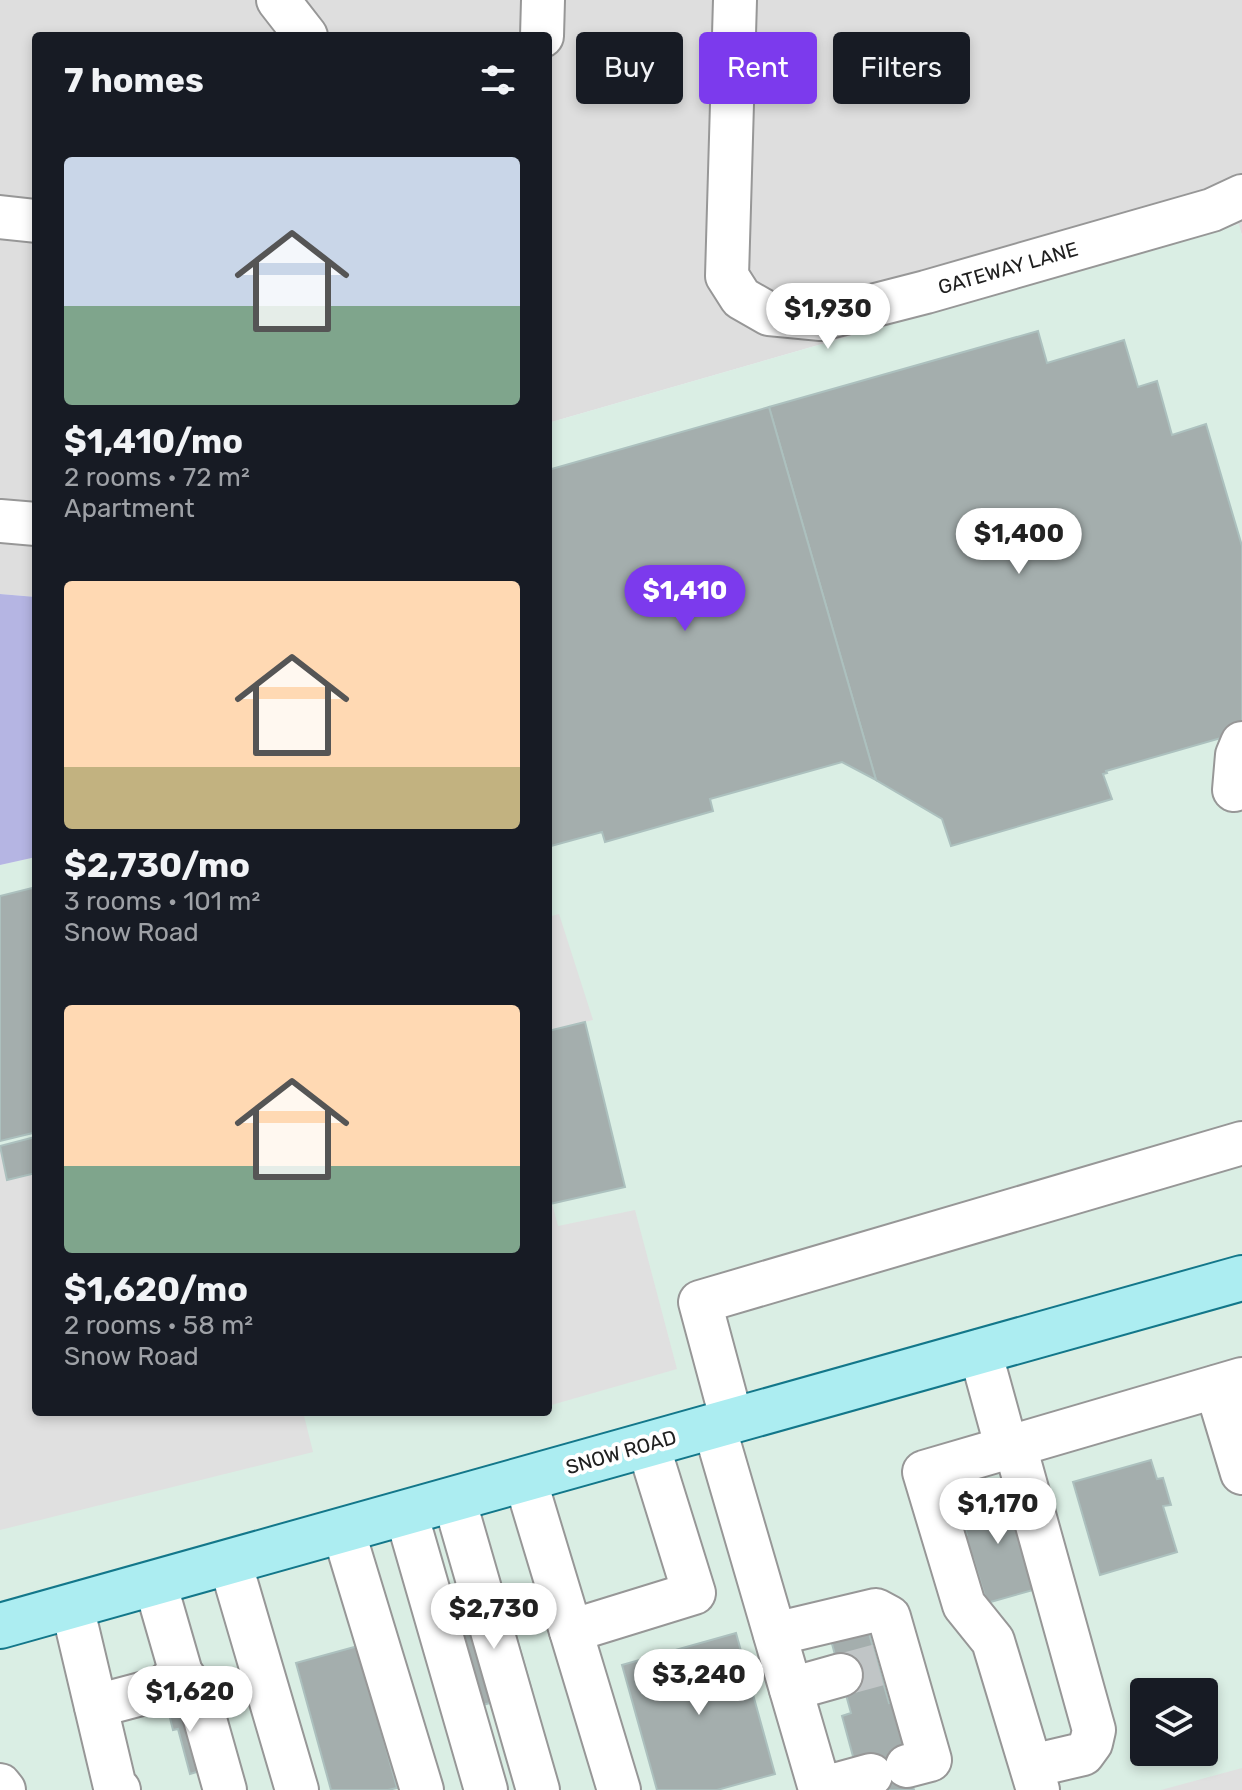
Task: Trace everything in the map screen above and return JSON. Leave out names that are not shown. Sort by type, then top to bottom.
[{"type":"main road","name":"SNOW ROAD","points":[[0,1626],[1242,1278]]},
{"type":"street","points":[[278,0],[303,32]]},
{"type":"street","points":[[542,32],[543,0]]},
{"type":"street","name":"GATEWAY LANE","points":[[735,0],[727,276],[741,298],[769,314],[821,319],[1212,210],[1242,196]]},
{"type":"street","points":[[0,217],[32,221]]},
{"type":"street","points":[[0,521],[32,524]]},
{"type":"street","points":[[1234,790],[1237,755],[1242,743]]},
{"type":"street","points":[[775,1634],[876,1610],[889,1617],[873,1667],[930,1760],[820,1789],[775,1634],[723,1424],[700,1302],[1242,1143]]},
{"type":"street","points":[[980,1351],[1011,1447],[1094,1730],[1091,1743],[1083,1754],[1035,1778],[993,1641],[964,1605],[924,1472],[1011,1447],[1229,1383],[1242,1473]]},
{"type":"street","points":[[571,1631],[694,1593],[648,1445]]},
{"type":"street","points":[[525,1479],[619,1790]]},
{"type":"street","points":[[454,1499],[538,1790]]},
{"type":"street","points":[[406,1513],[486,1790]]},
{"type":"street","points":[[343,1530],[422,1790]]},
{"type":"street","points":[[230,1562],[297,1790]]},
{"type":"street","points":[[155,1583],[181,1673],[199,1698],[225,1790]]},
{"type":"street","points":[[72,1606],[115,1787],[119,1790]]},
{"type":"street","points":[[369,1615],[361,1638],[402,1790]]},
{"type":"street","points":[[791,1689],[873,1667]]},
{"type":"street","points":[[96,1706],[160,1689],[181,1673]]},
{"type":"street","points":[[181,1673],[199,1679],[211,1694],[239,1790]]},
{"type":"street","points":[[275,1714],[304,1767],[311,1790]]},
{"type":"street","points":[[0,1785],[4,1790]]},
{"type":"shaded area","points":[[0,0],[1242,0],[1242,235],[1238,224],[552,422],[552,32],[32,32],[32,597],[0,594]]},
{"type":"shaded area","points":[[1239,224],[1242,236],[1242,1790],[0,1790],[0,865],[32,858],[32,1416],[552,1416],[552,422]]},
{"type":"shaded area","points":[[0,594],[32,597],[32,858],[0,865]]},
{"type":"shaded area","points":[[559,914],[593,1020],[552,1030],[552,916]]},
{"type":"shaded area","points":[[32,1145],[32,1416],[304,1416],[313,1452],[0,1530],[0,1152]]},
{"type":"shaded area","points":[[552,1203],[558,1226],[635,1210],[677,1369],[552,1405]]},
{"type":"shaded area","points":[[1242,1768],[1242,1790],[1161,1790]]},
{"type":"building","points":[[1038,331],[1047,363],[1124,340],[1138,387],[1157,381],[1172,435],[1206,424],[1242,546],[1242,732],[1106,771],[1103,774],[1112,799],[951,846],[942,819],[876,780],[769,407]]},
{"type":"building","points":[[769,407],[876,780],[842,762],[710,799],[713,811],[605,842],[602,832],[552,846],[552,469]]},
{"type":"building","points":[[32,888],[32,1133],[0,1141],[0,896]]},
{"type":"building","points":[[585,1022],[625,1187],[552,1204],[552,1030]]},
{"type":"building","points":[[32,1138],[32,1174],[7,1180],[0,1146]]},
{"type":"building","points":[[1151,1460],[1157,1479],[1163,1478],[1171,1505],[1163,1506],[1177,1552],[1100,1575],[1073,1482]]},
{"type":"building","points":[[1011,1490],[1040,1588],[987,1603],[973,1558],[968,1559],[961,1536],[967,1535],[958,1505],[973,1502],[986,1494]]},
{"type":"building","points":[[505,1597],[532,1691],[483,1705],[455,1611]]},
{"type":"building","points":[[866,1623],[889,1703],[899,1700],[913,1746],[903,1749],[914,1790],[875,1790],[854,1760],[842,1716],[851,1713],[829,1633]]},
{"type":"building","points":[[736,1633],[775,1774],[717,1790],[657,1790],[622,1665]]},
{"type":"building","points":[[358,1646],[397,1788],[331,1790],[296,1663]]},
{"type":"building","points":[[195,1698],[210,1768],[190,1774],[178,1729],[173,1730],[167,1706]]},
{"type":"tunnel","points":[[841,1675],[878,1665]]}]
